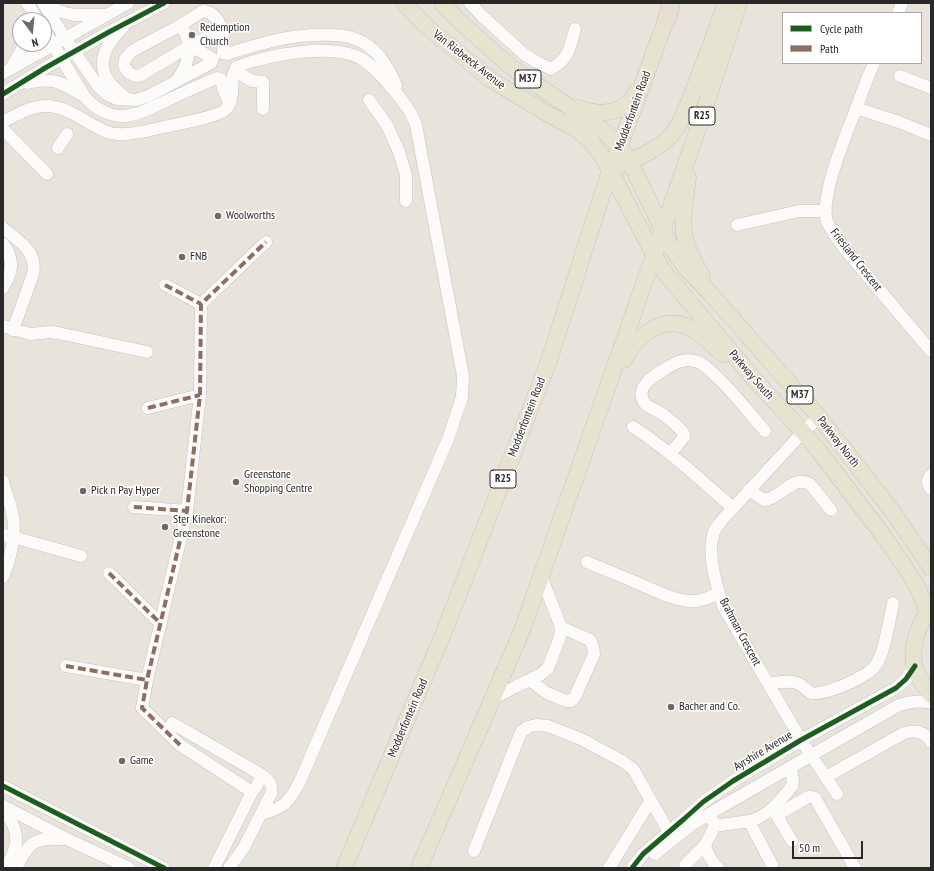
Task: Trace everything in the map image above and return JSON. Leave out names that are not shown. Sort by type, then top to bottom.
[{"type":"main road","name":"Van Riebeeck Avenue","points":[[404,3],[424,24],[490,79],[582,133],[590,140],[610,170]]},
{"type":"main road","name":"Van Riebeeck Avenue","points":[[442,3],[458,20],[511,67],[600,128],[620,146],[630,162],[663,229]]},
{"type":"main road","points":[[610,170],[639,158],[653,150],[672,134],[678,125],[690,98],[726,3]]},
{"type":"main road","name":"R25","points":[[419,868],[521,633],[663,229],[739,3]]},
{"type":"main road","name":"Modderfontein Road","points":[[344,868],[444,632],[549,362],[610,170],[670,8]]},
{"type":"main road","points":[[563,103],[598,114],[615,111],[629,102],[643,82]]},
{"type":"main road","points":[[692,144],[683,228],[689,251],[709,292]]},
{"type":"main road","name":"Parkway South","points":[[610,170],[664,272],[754,379],[803,432],[903,564],[918,588],[929,612]]},
{"type":"main road","name":"Parkway North","points":[[663,229],[671,247],[686,268],[819,417],[893,512],[931,568]]},
{"type":"main road","points":[[588,445],[619,368],[627,353],[641,336],[654,328],[674,324],[687,326],[712,344],[754,379]]},
{"type":"main road","points":[[929,612],[919,626],[914,641],[914,657],[918,677],[923,686],[931,695]]},
{"type":"main road","points":[[336,868],[362,825]]},
{"type":"street","points":[[28,3],[33,12]]},
{"type":"street","points":[[7,70],[128,3]]},
{"type":"street","points":[[3,94],[109,32],[164,3]]},
{"type":"street","points":[[470,3],[525,55],[551,69],[560,62],[568,52],[575,29]]},
{"type":"street","points":[[43,4],[74,15],[105,15]]},
{"type":"street","points":[[43,4],[64,38],[98,86],[108,95],[117,99],[136,100],[148,96],[176,82],[218,57],[284,38],[315,34],[343,35],[355,38],[365,43],[375,52],[386,67],[394,81],[400,97]]},
{"type":"street","points":[[222,29],[141,75],[136,76],[129,73],[124,66],[125,59],[132,51],[179,26],[203,11],[212,13],[218,21],[222,29],[224,34],[224,41],[211,71],[213,75],[219,78],[229,78],[235,71],[252,61],[295,53],[328,51],[349,54],[362,59],[372,66],[400,97],[413,117],[416,125],[463,376],[462,397],[448,439],[300,782],[289,801],[276,810],[262,814]]},
{"type":"street","points":[[124,24],[106,50],[103,64],[106,78],[110,84],[128,100]]},
{"type":"street","points":[[176,82],[188,60],[188,40],[186,33],[179,26]]},
{"type":"street","points":[[53,44],[85,97],[92,105],[101,111],[120,116],[139,113],[219,78]]},
{"type":"street","points":[[3,122],[35,107],[46,106],[64,109],[102,130],[122,134],[139,132],[220,114],[228,108],[230,103],[236,63],[234,59],[218,57],[188,47]]},
{"type":"street","points":[[7,70],[21,52]]},
{"type":"street","name":"Friesland Crescent","points":[[874,64],[841,144],[831,179],[826,204],[826,218],[840,242],[931,351]]},
{"type":"street","points":[[235,71],[252,81],[263,82],[264,110]]},
{"type":"street","points":[[900,76],[931,88]]},
{"type":"street","points":[[219,78],[230,103]]},
{"type":"street","points":[[18,85],[39,80],[55,81],[85,97]]},
{"type":"street","points":[[370,100],[387,125],[399,152],[406,175],[406,201]]},
{"type":"street","points":[[856,108],[899,122],[931,135]]},
{"type":"street","points":[[3,129],[42,170],[3,141]]},
{"type":"street","points":[[58,148],[67,134]]},
{"type":"street","points":[[737,225],[799,211],[826,211]]},
{"type":"street","points":[[3,228],[29,251],[34,263],[33,274],[8,328],[30,334],[51,332],[63,334],[147,352]]},
{"type":"street","points":[[252,792],[180,745],[142,708],[146,680],[187,511],[200,395],[201,304],[266,242]]},
{"type":"street","points":[[3,244],[10,256],[11,266],[10,273],[3,288]]},
{"type":"street","points":[[165,285],[201,304]]},
{"type":"street","points":[[670,454],[684,437],[684,434],[678,426],[661,413],[644,403],[642,392],[646,384],[653,377],[680,361],[696,361],[709,369],[729,389],[765,431]]},
{"type":"street","points":[[148,408],[200,395]]},
{"type":"street","name":"Brahman Crescent","points":[[819,417],[749,490],[718,526],[714,532],[712,550],[713,568],[718,592],[724,608],[801,740],[836,794]]},
{"type":"street","points":[[633,427],[670,454],[733,508]]},
{"type":"street","points":[[931,475],[928,479],[931,489]]},
{"type":"street","points":[[3,482],[14,523],[8,536],[8,564],[3,577]]},
{"type":"street","points":[[749,490],[766,500],[774,497],[798,482],[806,482],[810,484],[831,510]]},
{"type":"street","points":[[134,507],[187,511]]},
{"type":"street","points":[[8,536],[80,556]]},
{"type":"street","points":[[587,562],[662,594],[683,600],[704,600],[711,598],[718,592]]},
{"type":"street","points":[[109,573],[160,623]]},
{"type":"street","points":[[492,699],[540,675],[548,668],[560,637],[561,627],[541,576]]},
{"type":"street","points":[[768,683],[796,683],[811,693],[830,691],[866,674],[878,664],[893,603]]},
{"type":"street","points":[[529,680],[547,693],[566,701],[571,701],[575,697],[594,654],[593,647],[590,640],[561,627]]},
{"type":"street","points":[[66,666],[146,680]]},
{"type":"street","name":"Ayrshire Avenue","points":[[632,868],[643,854],[703,802],[733,781],[801,740],[896,688],[906,679],[915,666]]},
{"type":"street","points":[[638,868],[692,825],[709,814],[899,705],[913,701],[925,701],[931,703]]},
{"type":"street","points":[[172,723],[262,775],[271,783],[271,794],[262,814],[243,849],[229,868]]},
{"type":"street","points":[[474,851],[522,732],[528,727],[536,725],[548,726],[582,739],[622,761],[633,769],[669,832]]},
{"type":"street","points":[[826,777],[904,733],[913,731],[921,733],[929,738],[931,742]]},
{"type":"street","points":[[775,811],[792,786],[793,781],[791,767]]},
{"type":"street","points":[[214,868],[262,775]]},
{"type":"street","points":[[3,786],[164,868]]},
{"type":"street","points":[[715,826],[749,821],[808,797],[812,797],[815,798],[854,868]]},
{"type":"street","points":[[609,868],[651,800]]},
{"type":"street","points":[[3,806],[69,840],[130,868]]},
{"type":"street","points":[[3,810],[12,822],[16,839],[15,848],[5,868]]},
{"type":"street","points":[[775,811],[792,841]]},
{"type":"street","points":[[709,814],[715,826]]},
{"type":"street","points":[[749,821],[772,865]]},
{"type":"street","points":[[685,865],[705,845],[715,826]]},
{"type":"street","points":[[16,868],[23,854],[33,843],[47,839],[69,840]]},
{"type":"street","points":[[705,845],[711,860],[718,868]]},
{"type":"marked path","points":[[180,745],[142,708],[147,680],[187,511],[200,395],[201,304],[266,242]]},
{"type":"marked path","points":[[165,285],[201,304]]},
{"type":"marked path","points":[[148,408],[200,395]]},
{"type":"marked path","points":[[134,507],[187,511]]},
{"type":"marked path","points":[[109,573],[160,623]]},
{"type":"marked path","points":[[66,666],[147,680]]},
{"type":"cycle path","points":[[3,94],[45,68],[164,3]]},
{"type":"cycle path","points":[[632,868],[643,854],[703,802],[733,781],[801,740],[896,688],[906,679],[915,666]]},
{"type":"cycle path","points":[[3,786],[164,868]]},
{"type":"place","name":"Redemption Church","points":[[192,35]]},
{"type":"place","name":"Woolworths","points":[[218,216]]},
{"type":"place","name":"FNB","points":[[182,257]]},
{"type":"place","name":"Greenstone Shopping Centre","points":[[236,482]]},
{"type":"place","name":"Pick n Pay Hyper","points":[[83,491]]},
{"type":"place","name":"Ster Kinekor: Greenstone","points":[[165,527]]},
{"type":"place","name":"Bacher and Co.","points":[[671,707]]},
{"type":"place","name":"Game","points":[[122,761]]}]
